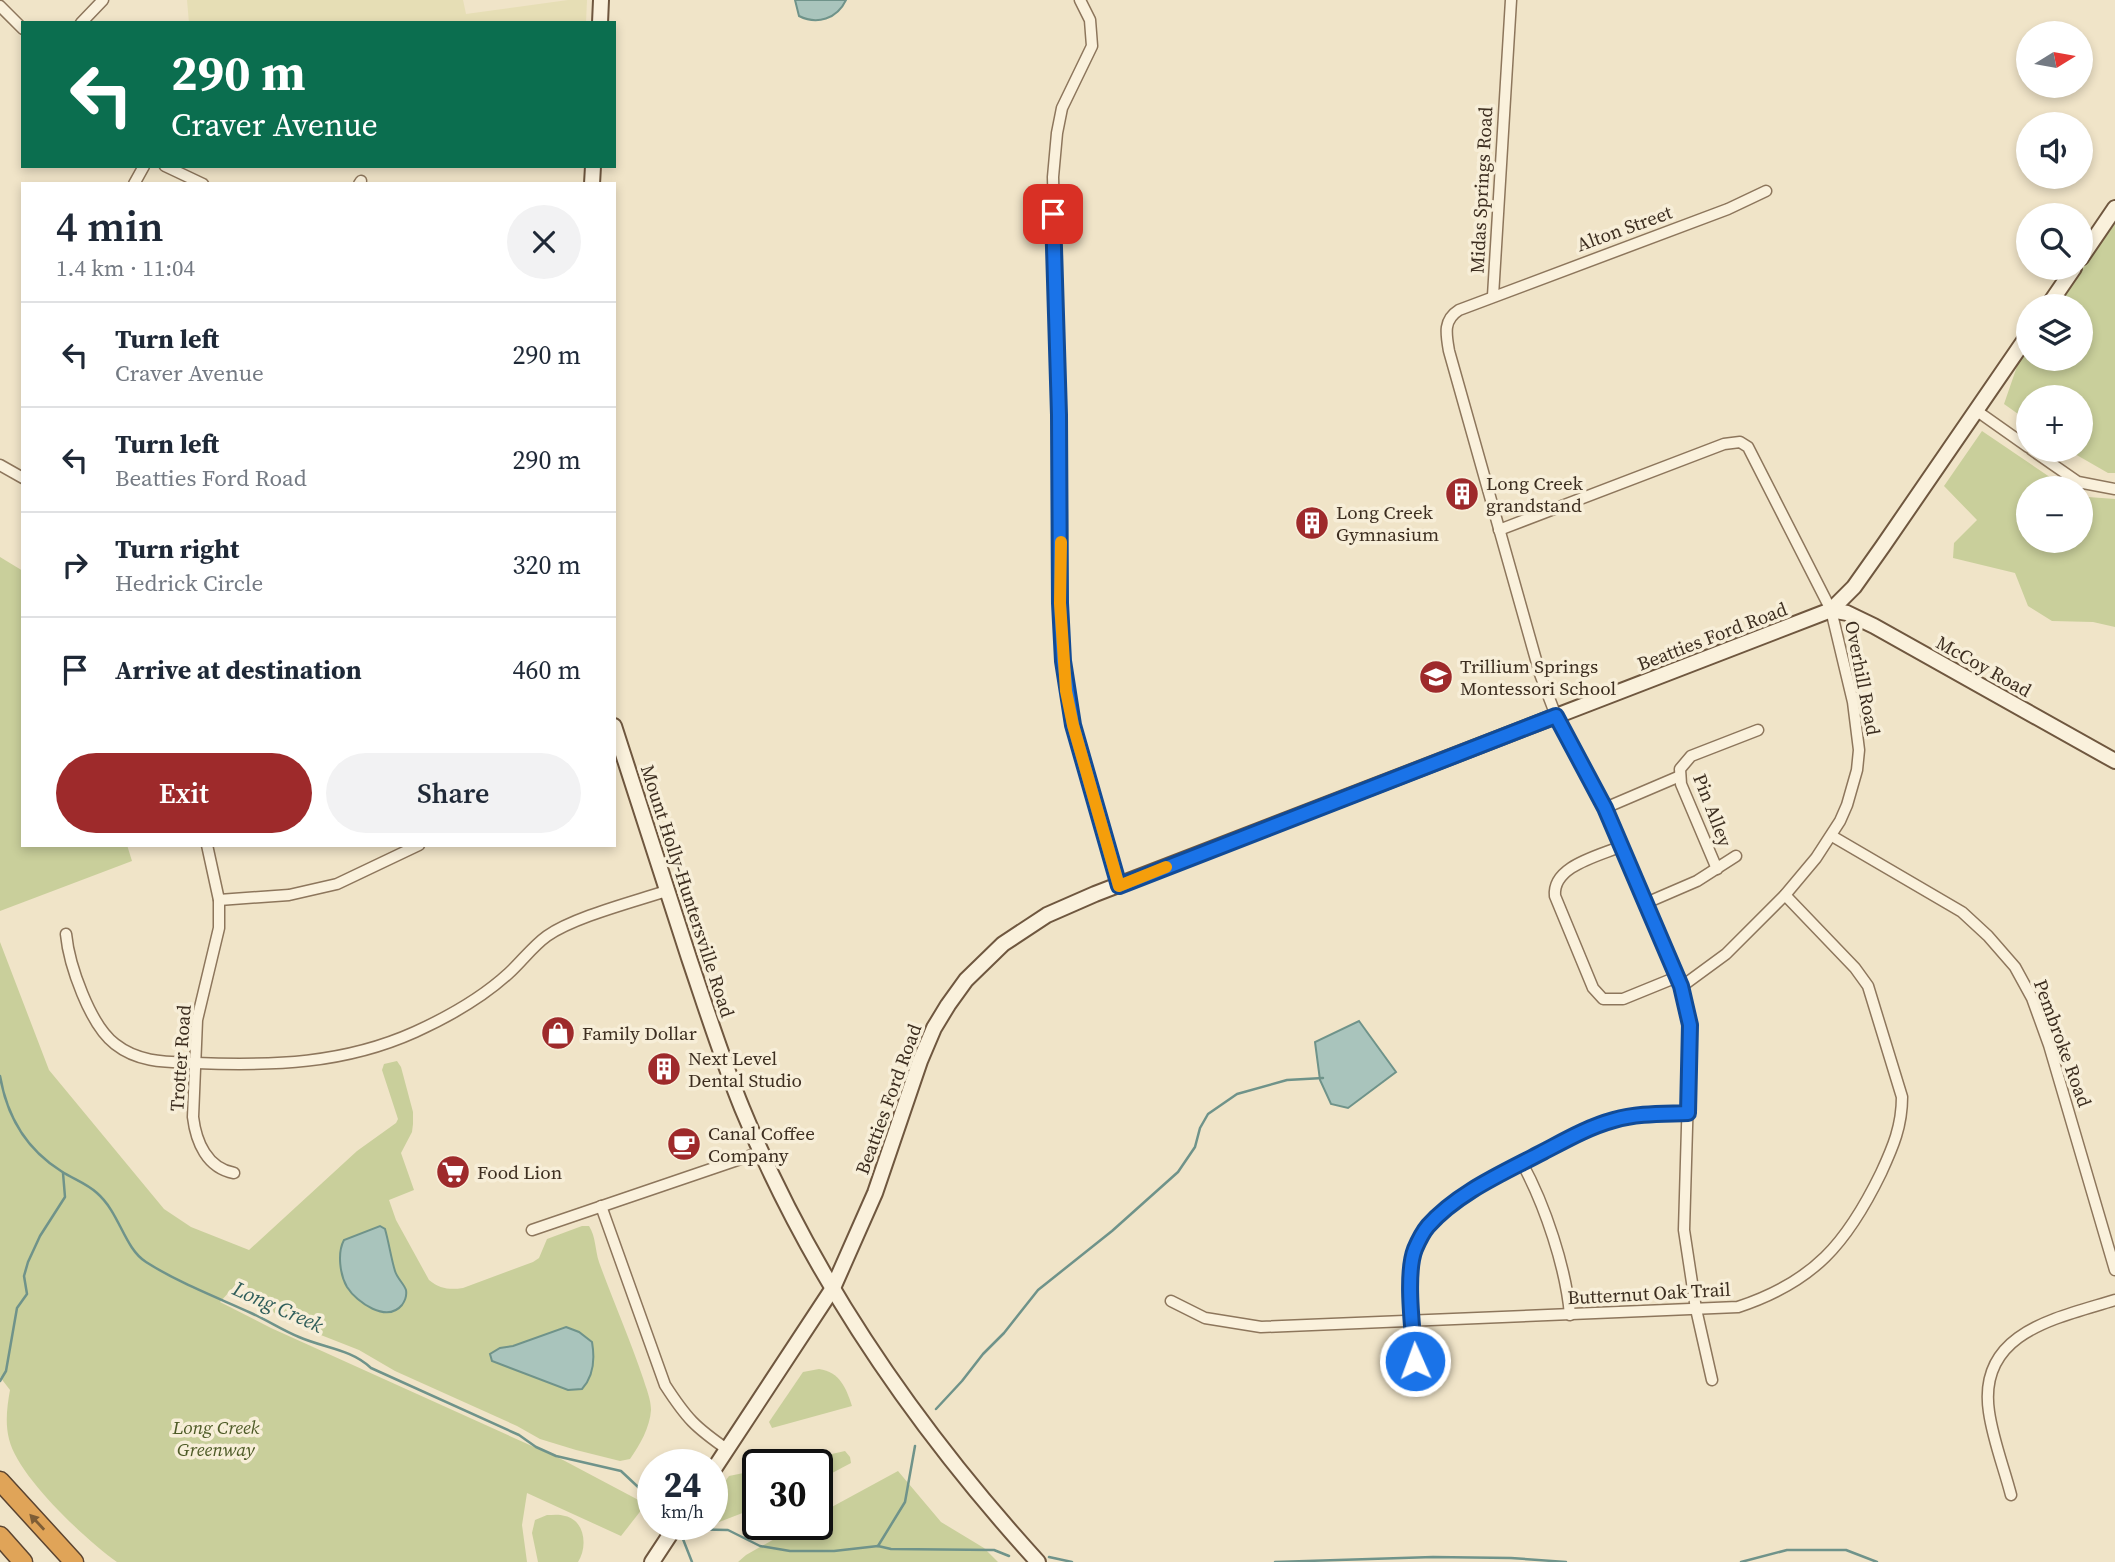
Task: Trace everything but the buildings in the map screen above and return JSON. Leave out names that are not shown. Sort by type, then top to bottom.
[{"type":"highway","points":[[0,1482],[74,1562]]},
{"type":"highway","points":[[0,1536],[23,1562]]},
{"type":"main road","points":[[600,21],[601,0]]},
{"type":"main road","points":[[2093,240],[2115,208]]},
{"type":"main road","name":"Beatties Ford Road","points":[[728,1450],[833,1288],[874,1193],[924,1050],[948,1005],[984,961],[1020,932],[1054,912],[1831,610],[1854,587],[2016,353]]},
{"type":"main road","name":"McCoy Road","points":[[1831,610],[1847,613],[1874,626],[2115,761]]},
{"type":"main road","name":"Mount Holly-Huntersville Road","points":[[616,732],[723,1060],[761,1152],[833,1288],[893,1381],[936,1442],[993,1513],[1038,1562]]},
{"type":"main road","points":[[654,1558],[666,1540]]},
{"type":"street","points":[[83,21],[103,0]]},
{"type":"street","points":[[1080,0],[1090,20],[1093,39],[1088,56],[1062,108],[1053,177],[1060,603],[1063,661],[1073,725],[1119,886]]},
{"type":"street","name":"Midas Springs Road","points":[[1511,0],[1493,296],[1455,312],[1446,327],[1449,351],[1541,674],[1556,716],[1622,846],[1679,982],[1690,1025],[1684,1230],[1696,1309],[1712,1380]]},
{"type":"street","points":[[0,6],[21,27]]},
{"type":"street","points":[[169,168],[199,182]]},
{"type":"street","name":"Alton Street","points":[[1493,296],[1718,213],[1766,191]]},
{"type":"street","points":[[1977,411],[2016,438]]},
{"type":"street","name":"Overhill Road","points":[[1499,530],[1724,444],[1745,443],[1831,610],[1853,702],[1859,750],[1854,783],[1832,836],[1784,895],[1726,954],[1679,982],[1623,999],[1604,999],[1593,988],[1555,896],[1554,885],[1557,878],[1568,869],[1622,846]]},
{"type":"street","points":[[2050,462],[2078,482],[2115,489]]},
{"type":"street","points":[[0,465],[21,475]]},
{"type":"street","name":"Pin Alley","points":[[1717,869],[1680,776],[1683,763],[1691,756],[1758,730]]},
{"type":"street","points":[[1605,808],[1680,776]]},
{"type":"street","name":"Pembroke Road","points":[[1832,836],[1962,912],[1988,936],[2014,967],[2032,998],[2049,1045],[2115,1269]]},
{"type":"street","name":"Trotter Road","points":[[207,847],[219,900],[219,928],[198,1020],[193,1117],[198,1140],[210,1160],[220,1168],[234,1173]]},
{"type":"street","points":[[219,900],[289,895],[337,884],[415,847]]},
{"type":"street","points":[[1646,903],[1696,881],[1736,856]]},
{"type":"street","points":[[66,934],[70,954],[93,1015],[108,1039],[127,1052],[155,1062],[236,1065],[297,1063],[345,1056],[386,1044],[439,1020],[489,990],[556,930],[666,891]]},
{"type":"street","name":"Butternut Oak Trail","points":[[1171,1301],[1205,1318],[1261,1328],[1738,1307],[1765,1298],[1813,1268],[1832,1251],[1861,1214],[1897,1139],[1902,1116],[1902,1097],[1868,986],[1855,968],[1784,895]]},
{"type":"street","points":[[1416,1382],[1411,1288],[1414,1252],[1427,1227],[1454,1203],[1586,1130],[1615,1119],[1649,1114],[1688,1113]]},
{"type":"street","points":[[532,1230],[761,1152]]},
{"type":"street","points":[[1522,1163],[1537,1193],[1566,1282],[1570,1315]]},
{"type":"street","points":[[601,1206],[665,1385],[677,1406],[693,1425],[727,1449]]},
{"type":"street","points":[[2011,1495],[1989,1410],[1989,1386],[2000,1355],[2015,1339],[2039,1325],[2115,1300]]},
{"type":"shaded area","points":[[187,0],[463,0],[466,14],[568,0],[587,0],[586,21],[189,21]]},
{"type":"green space","points":[[2115,224],[2115,473],[2108,473],[2089,462],[2093,462],[2093,385],[2016,385],[2016,412],[2004,404],[2016,369],[2093,371],[2093,294],[2064,294],[2074,280],[2093,280],[2093,254]]},
{"type":"green space","points":[[1982,431],[2016,454],[2016,462],[2028,462],[2048,476],[2016,476],[2016,553],[2093,553],[2093,497],[2115,499],[2115,627],[2093,622],[2052,621],[2028,606],[2015,573],[1953,558],[1954,543],[1977,520],[1944,486]]},
{"type":"green space","points":[[0,557],[21,570],[21,847],[128,847],[132,861],[0,911]]},
{"type":"green space","name":"Long Creek Greenway","points":[[0,942],[49,1070],[164,1209],[191,1227],[249,1250],[357,1151],[396,1123],[398,1119],[382,1070],[384,1064],[397,1061],[413,1112],[412,1132],[401,1153],[414,1190],[389,1200],[396,1220],[429,1280],[445,1288],[463,1288],[533,1262],[539,1258],[547,1239],[589,1226],[599,1262],[650,1402],[647,1429],[630,1459],[620,1461],[540,1439],[395,1371],[359,1350],[303,1328],[262,1306],[241,1279],[220,1302],[271,1328],[563,1460],[637,1499],[637,1516],[621,1536],[527,1493],[522,1525],[527,1562],[117,1562],[88,1539],[25,1471],[9,1439],[7,1409],[10,1390],[0,1377]]},
{"type":"green space","points":[[819,1369],[837,1377],[852,1406],[772,1428],[769,1422],[803,1372]]},
{"type":"green space","points":[[845,1451],[851,1463],[833,1473],[833,1454]]},
{"type":"green space","points":[[898,1471],[941,1522],[984,1548],[998,1562],[738,1562],[773,1540],[833,1540],[833,1506]]},
{"type":"green space","points":[[742,1473],[742,1513],[728,1519],[728,1477]]},
{"type":"green space","points":[[547,1515],[563,1515],[581,1528],[584,1542],[578,1562],[538,1562],[532,1533],[535,1520]]},
{"type":"water","points":[[795,0],[846,0],[832,16],[813,20],[799,16]]},
{"type":"water","points":[[1359,1021],[1396,1072],[1348,1108],[1331,1104],[1320,1080],[1315,1042]]},
{"type":"water","points":[[380,1226],[385,1229],[395,1271],[406,1292],[402,1305],[388,1312],[373,1309],[352,1293],[347,1287],[340,1264],[344,1240]]},
{"type":"water","points":[[566,1327],[579,1332],[592,1342],[593,1367],[582,1389],[568,1390],[492,1361],[490,1354],[500,1348]]},
{"type":"waterway","name":"Long Creek","points":[[0,1076],[13,1118],[28,1142],[49,1162],[88,1186],[105,1201],[132,1248],[146,1262],[184,1283],[308,1341],[355,1357],[371,1368],[519,1435],[556,1456],[621,1471],[637,1486]]},
{"type":"waterway","points":[[936,1409],[1004,1333],[1038,1290],[1112,1231],[1178,1172],[1195,1147],[1200,1128],[1208,1114],[1237,1094],[1287,1080],[1323,1078]]},
{"type":"waterway","points":[[0,1381],[6,1371],[17,1308],[27,1294],[24,1276],[28,1262],[40,1236],[65,1197],[63,1173]]},
{"type":"waterway","points":[[878,1546],[905,1502],[915,1446]]},
{"type":"waterway","points":[[728,1530],[760,1546],[790,1551],[834,1551],[878,1546],[891,1549],[994,1550],[1009,1556]]},
{"type":"waterway","name":"Long Creek","points":[[683,1540],[692,1562]]},
{"type":"waterway","points":[[1741,1562],[1787,1550],[1846,1550],[1877,1562]]},
{"type":"waterway","points":[[1049,1557],[1072,1562]]},
{"type":"waterway","points":[[1275,1562],[1433,1557],[1566,1562]]},
{"type":"slow traffic","points":[[1061,542],[1060,603],[1066,691],[1110,860],[1119,886],[1166,867]]},
{"type":"place","name":"Long Creek grandstand","points":[[1462,494]]},
{"type":"place","name":"Long Creek Gymnasium","points":[[1312,523]]},
{"type":"place","name":"Trillium Springs Montessori School","points":[[1436,677]]},
{"type":"place","name":"Family Dollar","points":[[558,1033]]},
{"type":"place","name":"Next Level Dental Studio","points":[[664,1069]]},
{"type":"place","name":"Canal Coffee Company","points":[[684,1144]]},
{"type":"place","name":"Food Lion","points":[[453,1172]]},
{"type":"route","points":[[1053,214],[1063,661],[1073,725],[1119,886],[1556,716],[1605,808],[1681,986],[1690,1025],[1688,1113],[1649,1114],[1615,1119],[1586,1130],[1497,1176],[1440,1215],[1427,1227],[1414,1252],[1411,1288],[1415,1361]]}]
